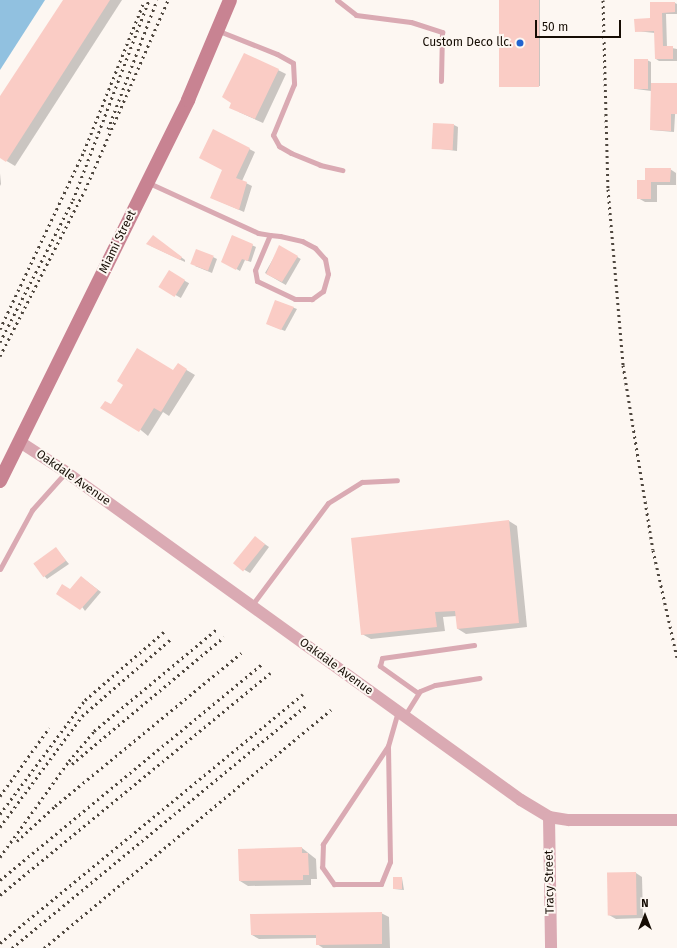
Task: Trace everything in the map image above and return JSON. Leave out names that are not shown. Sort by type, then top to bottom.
[{"type":"main road","name":"Miami Street","points":[[0,481],[148,182],[219,31],[230,0]]},
{"type":"street","name":"Oakdale Avenue","points":[[20,442],[66,472],[521,800],[549,817],[569,820],[677,820]]},
{"type":"street","name":"Tracy Street","points":[[549,817],[551,948]]},
{"type":"lane","points":[[337,0],[356,15],[411,22],[442,32],[441,82]]},
{"type":"lane","points":[[219,31],[277,54],[293,63],[294,84],[273,136],[279,146],[291,153],[320,165],[342,170]]},
{"type":"lane","points":[[148,182],[258,233],[270,234],[302,241],[315,248],[325,259],[328,274],[323,291],[312,299],[295,299],[257,281],[255,270],[270,234]]},
{"type":"lane","points":[[0,569],[32,510],[66,472]]},
{"type":"lane","points":[[251,606],[328,503],[362,482],[397,480]]},
{"type":"lane","points":[[418,693],[380,666],[382,658],[474,645]]},
{"type":"lane","points":[[388,746],[390,862],[381,884],[334,884],[322,867],[323,844],[388,746],[401,714],[418,693],[435,685],[479,678]]},
{"type":"water","points":[[0,0],[45,0],[0,70]]},
{"type":"building","points":[[63,0],[110,0],[6,162],[0,158],[0,96]]},
{"type":"building","name":"Custom Deco llc.","points":[[499,0],[539,0],[539,87],[499,87]]},
{"type":"building","points":[[650,2],[675,2],[675,12],[662,13],[663,46],[673,46],[673,59],[655,59],[654,31],[635,32],[634,19],[650,18]]},
{"type":"building","points":[[244,53],[279,69],[255,119],[229,108],[231,103],[222,97]]},
{"type":"building","points":[[634,59],[648,59],[648,89],[634,89]]},
{"type":"building","points":[[651,83],[677,83],[677,114],[671,114],[671,131],[650,130]]},
{"type":"building","points":[[433,123],[454,124],[453,150],[432,149]]},
{"type":"building","points":[[213,129],[250,148],[236,178],[247,182],[239,210],[210,198],[222,170],[199,158]]},
{"type":"building","points":[[645,168],[671,168],[670,182],[651,182],[651,199],[637,199],[637,180],[645,180]]},
{"type":"building","points":[[153,235],[182,257],[180,260],[146,244]]},
{"type":"building","points":[[232,235],[253,244],[248,261],[242,259],[236,270],[221,262]]},
{"type":"building","points":[[279,245],[298,256],[282,282],[266,274]]},
{"type":"building","points":[[196,249],[214,256],[208,271],[190,264]]},
{"type":"building","points":[[169,270],[185,280],[175,297],[158,287]]},
{"type":"building","points":[[275,300],[294,307],[281,330],[266,324]]},
{"type":"building","points":[[137,348],[173,370],[178,363],[187,369],[161,412],[154,408],[139,432],[100,408],[105,401],[111,404],[123,385],[117,381]]},
{"type":"building","points":[[509,520],[519,623],[457,629],[455,611],[435,612],[437,627],[361,635],[351,538]]},
{"type":"building","points":[[255,536],[265,544],[243,571],[233,563]]},
{"type":"building","points":[[56,547],[66,561],[43,577],[33,563]]},
{"type":"building","points":[[81,576],[98,590],[80,610],[56,594],[62,584],[70,589]]},
{"type":"building","points":[[302,847],[302,853],[308,853],[309,875],[303,875],[303,880],[239,881],[238,849]]},
{"type":"building","points":[[636,872],[637,915],[608,915],[607,873]]},
{"type":"building","points":[[393,877],[402,877],[402,889],[393,889]]},
{"type":"building","points":[[382,912],[382,944],[316,945],[316,935],[251,935],[250,914]]},
{"type":"railway","points":[[0,342],[73,200],[149,0]]},
{"type":"railway","points":[[108,129],[157,0]]},
{"type":"railway","points":[[0,356],[85,190],[168,0]]},
{"type":"railway","points":[[603,0],[608,189],[623,365],[653,550],[677,657]]},
{"type":"railway","points":[[0,329],[84,151],[143,4]]},
{"type":"railway","points":[[0,857],[69,761],[94,731],[217,629]]},
{"type":"railway","points":[[0,814],[85,700],[165,631]]},
{"type":"railway","points":[[72,764],[224,637]]},
{"type":"railway","points":[[0,827],[82,716],[172,638]]},
{"type":"railway","points":[[17,841],[55,806],[241,653]]},
{"type":"railway","points":[[0,880],[262,664]]},
{"type":"railway","points":[[0,895],[270,673]]},
{"type":"railway","points":[[0,943],[303,694]]},
{"type":"railway","points":[[12,948],[307,705]]},
{"type":"railway","points":[[44,948],[331,710]]},
{"type":"railway","points":[[0,796],[49,728]]},
{"type":"place","name":"Custom Deco llc.","points":[[520,43]]}]
